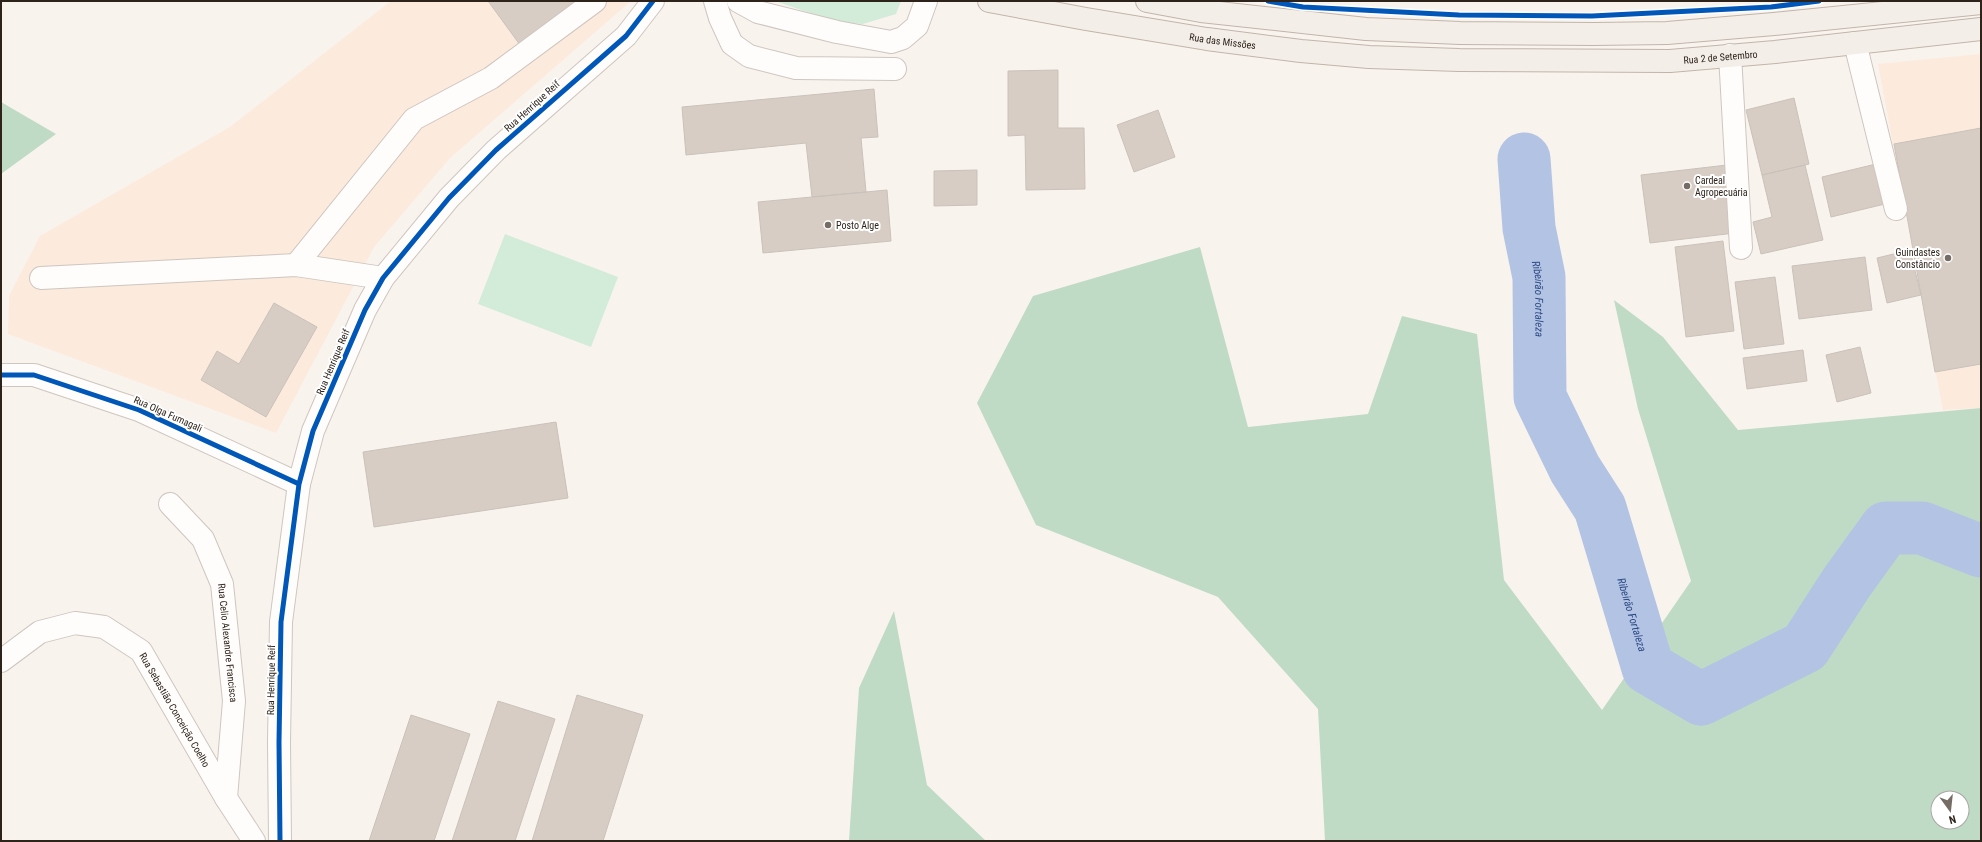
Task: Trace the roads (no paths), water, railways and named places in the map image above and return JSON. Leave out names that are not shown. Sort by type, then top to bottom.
[{"type":"main road","name":"Rua das Missões","points":[[990,1],[1086,20],[1207,39],[1301,51],[1369,57],[1459,60]]},
{"type":"main road","points":[[1147,1],[1201,11],[1366,29],[1460,33],[1667,33],[1774,24],[1981,3]]},
{"type":"main road","name":"Rua 2 de Setembro","points":[[1459,60],[1670,61],[1981,29]]},
{"type":"street","points":[[296,265],[414,119],[490,78],[595,1]]},
{"type":"street","name":"Rua Henrique Reif","points":[[280,841],[279,742],[282,622],[299,484],[313,431],[365,310],[383,278],[449,198],[496,150],[626,36],[653,1]]},
{"type":"street","points":[[715,1],[720,18],[732,44],[749,56],[796,68],[895,69]]},
{"type":"street","points":[[738,1],[758,12],[837,32],[892,42],[903,38],[917,26],[926,1]]},
{"type":"street","points":[[1855,43],[1896,209]]},
{"type":"street","points":[[1730,55],[1741,248]]},
{"type":"street","points":[[41,278],[296,265],[383,278]]},
{"type":"street","name":"Rua Olga Fumagali","points":[[1,375],[34,375],[139,410],[299,484]]},
{"type":"street","name":"Rua Celio Alexandre Francisca","points":[[170,504],[203,539],[222,584],[234,702],[226,798]]},
{"type":"street","name":"Rua Sebastião Conceição Coelho","points":[[1,661],[40,632],[75,623],[104,627],[141,651],[226,798],[254,841]]},
{"type":"waterway","name":"Ribeirão Fortaleza","points":[[1524,159],[1529,228],[1539,277],[1540,397],[1575,469],[1600,508],[1648,668],[1701,699],[1805,647],[1847,582],[1886,528],[1922,528],[1981,551]]},
{"type":"place","name":"Cardeal Agropecuária","points":[[1687,186]]},
{"type":"place","name":"Posto Alge","points":[[828,225]]},
{"type":"place","name":"Guindastes Constâncio","points":[[1948,258]]}]
